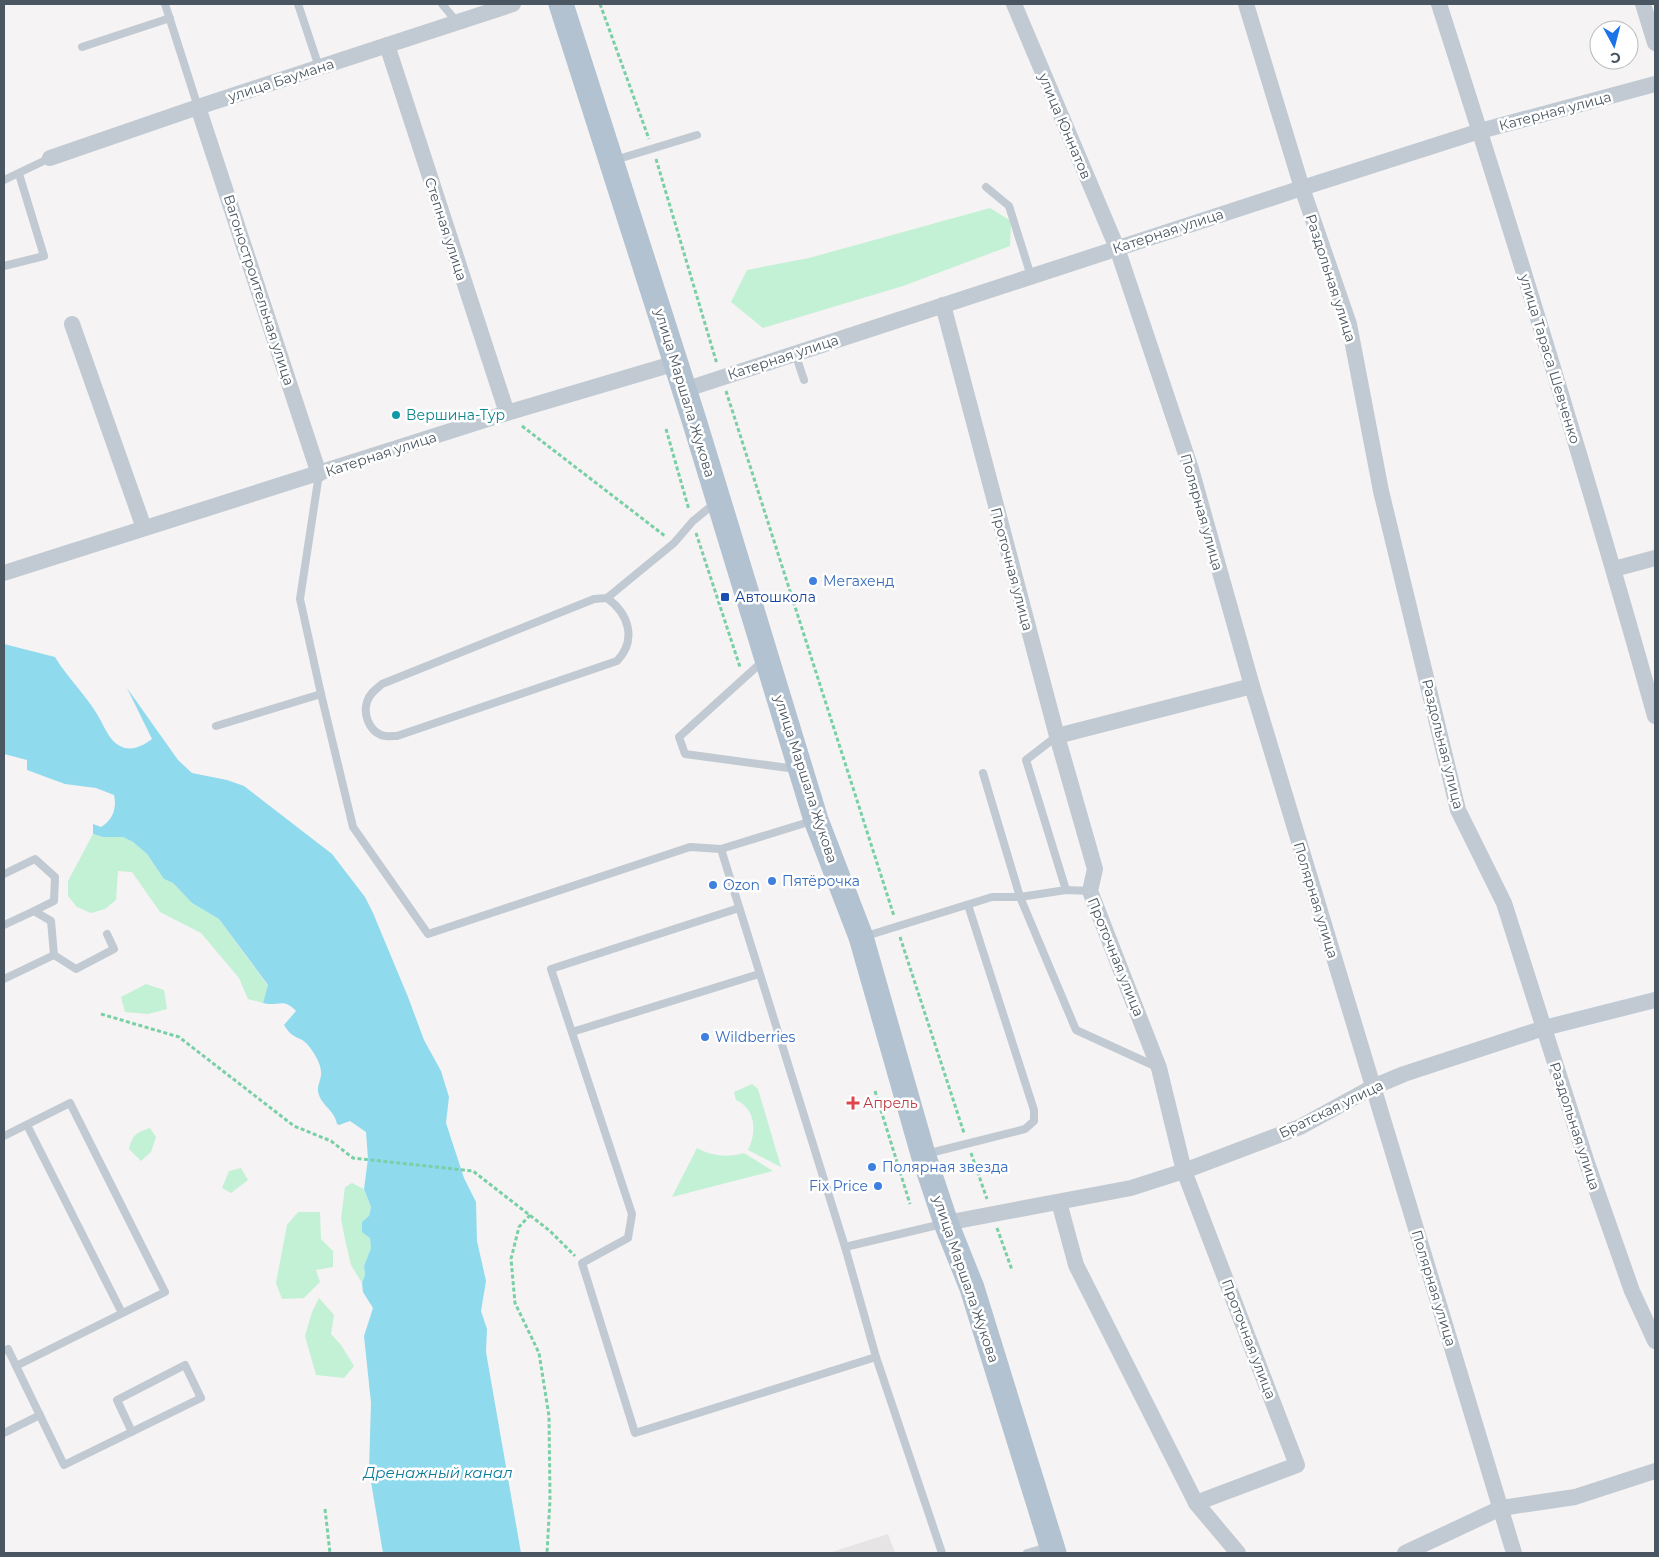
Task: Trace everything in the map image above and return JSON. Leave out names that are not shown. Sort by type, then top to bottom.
[{"type":"main road","name":"улица Маршала Жукова","points":[[561,4],[676,363],[816,820],[861,937],[923,1154],[946,1223],[972,1288],[1053,1550]]},
{"type":"street","name":"улица Баумана","points":[[50,158],[198,107],[513,4]]},
{"type":"street","name":"улица Юннатов","points":[[1014,4],[1117,248]]},
{"type":"street","points":[[1246,4],[1302,188]]},
{"type":"street","name":"улица Тараса Шевченко","points":[[1439,4],[1480,131],[1614,569],[1655,716]]},
{"type":"street","points":[[1643,4],[1655,43]]},
{"type":"street","name":"Степная улица","points":[[386,45],[507,413]]},
{"type":"street","name":"Катерная улица","points":[[684,390],[1480,131],[1655,84]]},
{"type":"street","name":"Вагоностроительная улица","points":[[198,107],[319,474]]},
{"type":"street","name":"Раздольная улица","points":[[1302,188],[1350,324],[1381,491],[1458,810],[1504,903],[1587,1163],[1629,1282],[1655,1341]]},
{"type":"street","name":"Полярная улица","points":[[1117,248],[1191,469],[1252,686],[1514,1553]]},
{"type":"street","name":"Проточная улица","points":[[943,305],[1056,736],[1095,869],[1090,891],[1159,1068],[1184,1171],[1297,1464],[1196,1503]]},
{"type":"street","points":[[72,324],[144,528]]},
{"type":"street","name":"Катерная улица","points":[[4,573],[507,413],[676,363]]},
{"type":"street","points":[[1614,569],[1655,558]]},
{"type":"street","points":[[1056,736],[1252,686]]},
{"type":"street","name":"Братская улица","points":[[946,1223],[1131,1188],[1184,1171],[1300,1127],[1373,1087],[1404,1074],[1544,1028],[1655,1000]]},
{"type":"street","points":[[1059,1202],[1076,1265],[1196,1503],[1238,1553]]},
{"type":"street","points":[[1405,1553],[1501,1508],[1575,1497],[1655,1472]]},
{"type":"lane","points":[[165,4],[198,107]]},
{"type":"lane","points":[[298,4],[319,67]]},
{"type":"lane","points":[[442,4],[457,22]]},
{"type":"lane","points":[[82,47],[170,18]]},
{"type":"lane","points":[[612,162],[696,135]]},
{"type":"lane","points":[[4,180],[50,158]]},
{"type":"lane","points":[[4,266],[44,256],[19,174]]},
{"type":"lane","points":[[986,187],[1009,206],[1031,276]]},
{"type":"lane","points":[[795,353],[804,380]]},
{"type":"lane","points":[[319,474],[300,599],[321,694],[353,827],[428,934],[690,847],[721,849],[816,820]]},
{"type":"lane","points":[[606,598],[616,605],[627,624],[628,638],[624,653],[617,661],[397,736],[383,736],[375,732],[369,724],[366,713],[367,701],[374,690],[382,684],[594,599],[606,598],[674,543],[693,521],[718,500]]},
{"type":"lane","points":[[767,658],[679,737],[685,754],[801,770]]},
{"type":"lane","points":[[216,726],[321,694]]},
{"type":"lane","points":[[1056,736],[1026,760],[1066,890]]},
{"type":"lane","points":[[983,773],[1020,897],[1076,1030],[1159,1068]]},
{"type":"lane","points":[[721,849],[845,1247],[876,1357],[942,1553]]},
{"type":"lane","points":[[4,874],[35,859],[55,877],[54,901],[4,925]]},
{"type":"lane","points":[[861,937],[992,897],[1020,897],[1066,890],[1090,891]]},
{"type":"lane","points":[[923,1154],[1025,1129],[1034,1121],[1034,1110],[968,905]]},
{"type":"lane","points":[[739,908],[551,969],[632,1214],[628,1238],[582,1263],[635,1433],[876,1357]]},
{"type":"lane","points":[[34,911],[51,921],[54,955]]},
{"type":"lane","points":[[54,955],[76,969],[114,950],[107,934]]},
{"type":"lane","points":[[4,979],[54,955]]},
{"type":"lane","points":[[572,1032],[759,974]]},
{"type":"lane","points":[[4,1136],[70,1103],[165,1292],[16,1366]]},
{"type":"lane","points":[[27,1125],[122,1313]]},
{"type":"lane","points":[[845,1247],[946,1223]]},
{"type":"lane","points":[[4,1340],[6,1350],[16,1366],[64,1465],[132,1432],[201,1398],[185,1366],[117,1400],[132,1432]]},
{"type":"lane","points":[[4,1433],[40,1415]]},
{"type":"lane","points":[[1027,1553],[1053,1550]]},
{"type":"path","points":[[600,4],[653,149],[721,377],[967,1142],[1012,1270]]},
{"type":"path","points":[[507,413],[674,543]]},
{"type":"path","points":[[666,429],[743,679]]},
{"type":"path","points":[[101,1014],[178,1037],[294,1126],[331,1141],[353,1158],[473,1171],[550,1231],[582,1263]]},
{"type":"path","points":[[875,1091],[910,1204]]},
{"type":"path","points":[[530,1215],[518,1227],[510,1258],[515,1303],[538,1354],[549,1416],[550,1500],[547,1553]]},
{"type":"path","points":[[325,1509],[330,1553]]},
{"type":"shaded area","points":[[888,1534],[895,1553],[829,1553]]},
{"type":"green space","points":[[990,208],[1011,221],[1010,246],[903,286],[763,328],[731,302],[747,270],[809,258]]},
{"type":"green space","points":[[93,834],[103,837],[123,837],[133,842],[147,854],[164,879],[173,883],[192,903],[219,919],[268,986],[263,1003],[248,999],[239,978],[201,933],[160,912],[132,872],[118,871],[116,900],[105,909],[91,913],[77,907],[68,896],[68,881]]},
{"type":"green space","points":[[146,984],[164,990],[167,1009],[148,1014],[125,1012],[121,997]]},
{"type":"green space","points":[[752,1084],[758,1089],[781,1167],[748,1150],[753,1136],[753,1122],[748,1109],[736,1100],[734,1092]]},
{"type":"green space","points":[[150,1128],[156,1137],[151,1152],[141,1161],[129,1149],[130,1144],[136,1135]]},
{"type":"green space","points":[[697,1148],[719,1155],[744,1153],[773,1171],[672,1197]]},
{"type":"green space","points":[[241,1168],[248,1180],[231,1193],[222,1188],[229,1171]]},
{"type":"green space","points":[[352,1183],[364,1189],[371,1207],[369,1216],[371,1248],[364,1266],[365,1275],[362,1283],[351,1265],[341,1219],[345,1187]]},
{"type":"green space","points":[[298,1212],[320,1212],[321,1239],[333,1251],[333,1267],[316,1270],[320,1282],[304,1298],[282,1299],[276,1283],[287,1225]]},
{"type":"green space","points":[[319,1298],[334,1315],[331,1334],[341,1345],[354,1366],[344,1378],[316,1375],[305,1336],[312,1312]]},
{"type":"water","name":"Дренажный канал","points":[[4,644],[55,657],[91,705],[111,738],[124,748],[133,748],[141,746],[152,739],[127,688],[178,760],[192,773],[227,780],[244,786],[332,854],[365,897],[408,997],[424,1040],[441,1071],[449,1097],[446,1123],[464,1178],[476,1202],[477,1241],[486,1281],[481,1311],[487,1329],[486,1352],[521,1553],[383,1553],[369,1470],[371,1403],[364,1336],[373,1308],[363,1292],[362,1283],[365,1275],[364,1266],[371,1248],[370,1238],[362,1232],[362,1222],[369,1216],[371,1207],[364,1189],[368,1159],[366,1132],[350,1121],[337,1124],[333,1114],[319,1096],[318,1089],[321,1072],[316,1057],[307,1044],[290,1033],[284,1025],[296,1011],[284,1003],[263,1003],[268,985],[219,919],[192,903],[173,883],[164,879],[147,854],[133,842],[123,837],[103,837],[93,834],[93,824],[101,827],[109,821],[115,804],[114,795],[96,788],[65,784],[27,770],[27,760],[4,754]]},
{"type":"place","name":"Вершина-Тур","points":[[396,415]]},
{"type":"place","name":"Мегахенд","points":[[813,581]]},
{"type":"place","name":"Автошкола","points":[[725,597]]},
{"type":"place","name":"Пятёрочка","points":[[772,881]]},
{"type":"place","name":"Ozon","points":[[713,885]]},
{"type":"place","name":"Wildberries","points":[[705,1037]]},
{"type":"place","name":"Апрель","points":[[853,1103]]},
{"type":"place","name":"Полярная звезда","points":[[872,1167]]},
{"type":"place","name":"Fix Price","points":[[878,1186]]}]
